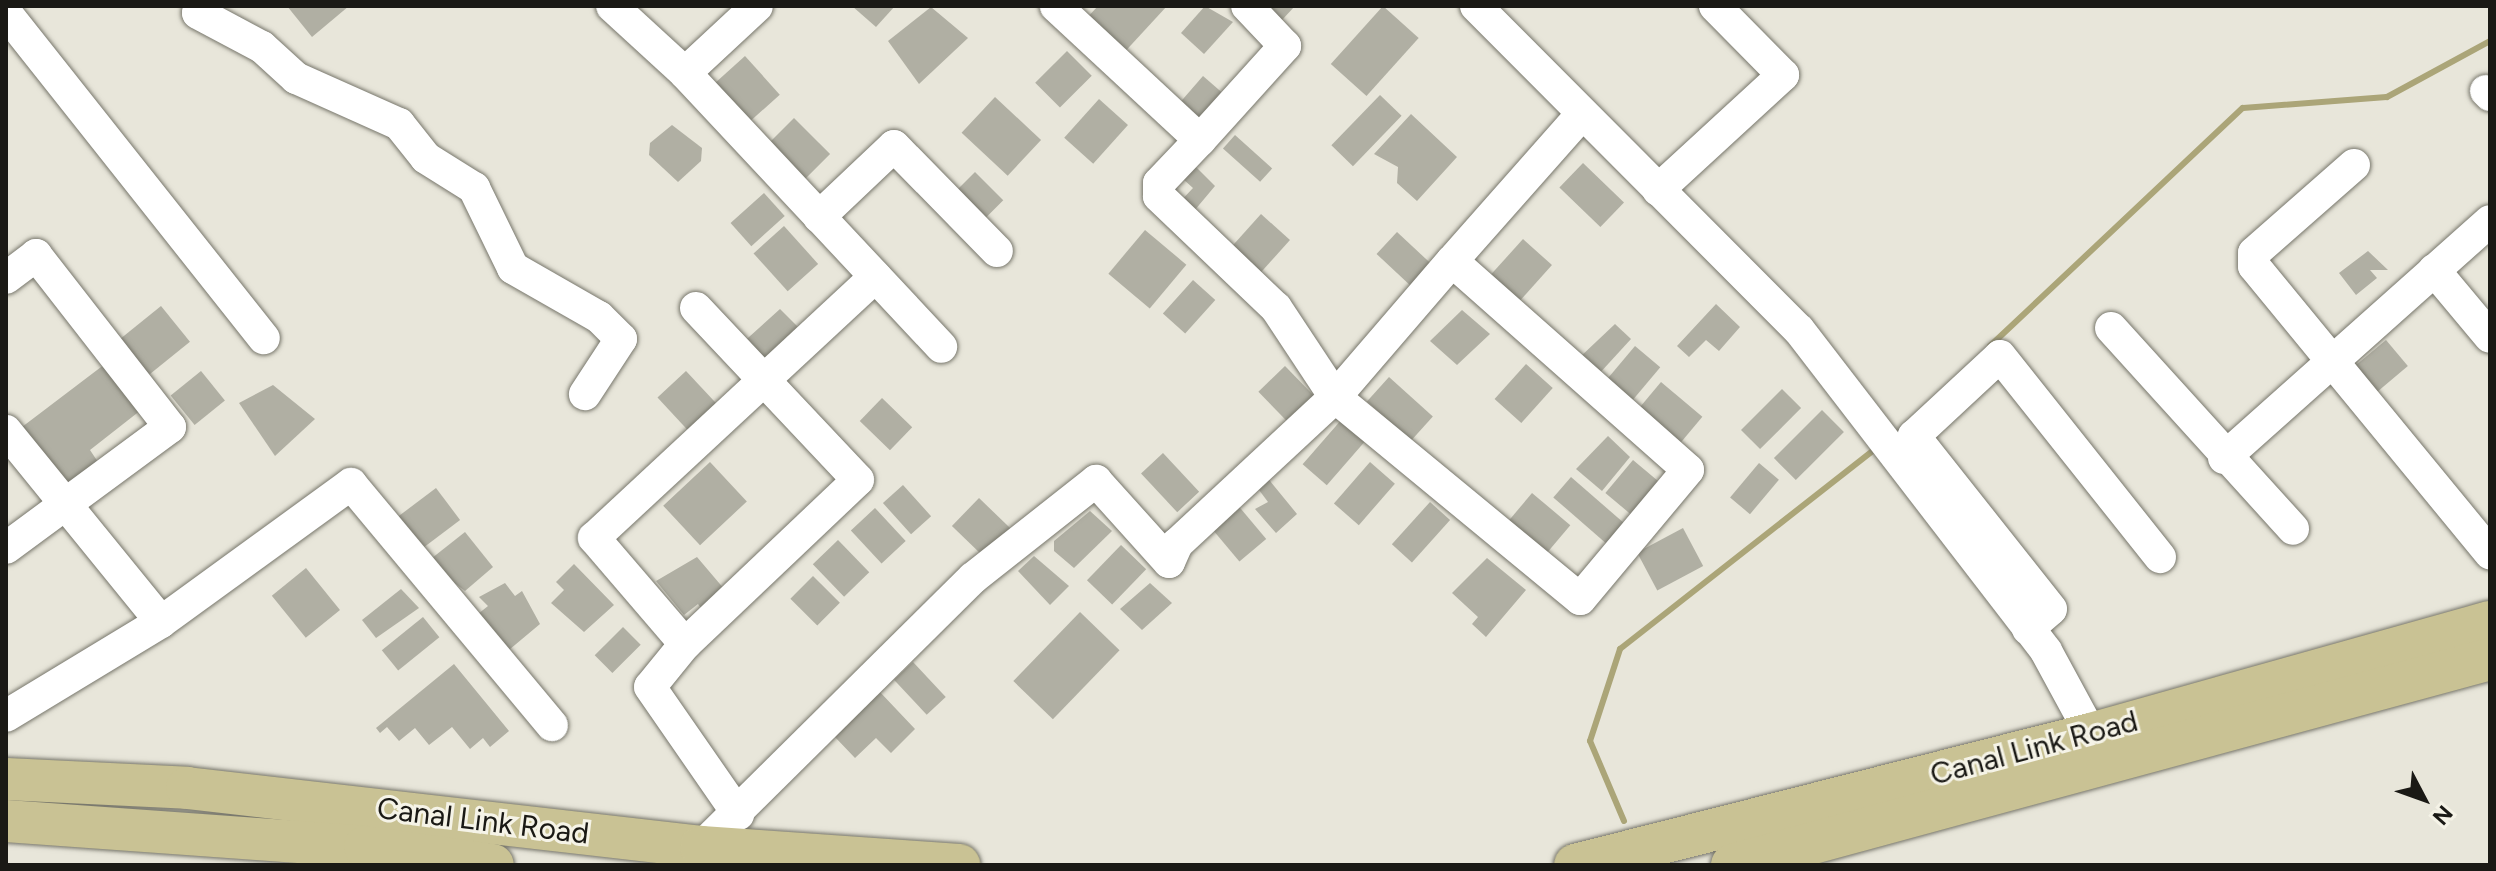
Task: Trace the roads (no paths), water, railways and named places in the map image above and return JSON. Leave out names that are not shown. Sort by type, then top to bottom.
[{"type":"main road","name":"Canal Link Road","points":[[1575,865],[2091,734],[2490,622]]},
{"type":"main road","name":"Canal Link Road","points":[[1732,865],[2490,659]]},
{"type":"main road","name":"Canal Link Road","points":[[6,779],[367,840],[493,865]]},
{"type":"main road","name":"Canal Link Road","points":[[6,821],[692,856],[959,865]]},
{"type":"street","points":[[200,6],[198,13],[262,47],[296,78],[399,124],[426,158],[474,188],[513,268],[599,317],[621,339],[585,394]]},
{"type":"street","points":[[612,6],[685,73],[941,347]]},
{"type":"street","points":[[685,73],[757,6]]},
{"type":"street","points":[[1056,6],[1200,140]]},
{"type":"street","points":[[1247,6],[1285,46],[1159,183],[1159,196],[1276,308],[1335,397],[1580,599],[1688,470],[1452,261]]},
{"type":"street","points":[[1476,6],[1799,330],[1915,461],[2028,629],[2091,734]]},
{"type":"street","points":[[1658,190],[1783,75],[1715,6]]},
{"type":"street","points":[[6,13],[264,338]]},
{"type":"street","points":[[692,856],[738,814],[973,578],[1096,481],[1169,562],[1188,534],[1335,397],[1582,114]]},
{"type":"street","points":[[819,217],[894,146],[997,251]]},
{"type":"street","points":[[2354,165],[2252,258],[2329,362],[2490,553]]},
{"type":"street","points":[[2224,458],[2490,221]]},
{"type":"street","points":[[6,278],[36,255],[170,427],[6,548]]},
{"type":"street","points":[[2434,270],[2490,337]]},
{"type":"street","points":[[685,644],[594,538],[875,277]]},
{"type":"street","points":[[696,308],[858,480],[685,644],[651,692],[738,814]]},
{"type":"street","points":[[2111,328],[2224,458],[2293,529]]},
{"type":"street","points":[[1915,461],[1914,436],[2000,356],[2160,557]]},
{"type":"street","points":[[6,431],[161,622]]},
{"type":"street","points":[[6,716],[161,622],[351,484],[552,725]]},
{"type":"waterway","points":[[1990,346],[2243,108],[2387,97],[2490,41]]},
{"type":"waterway","points":[[1624,821],[1590,741],[1620,649],[1878,447]]}]
